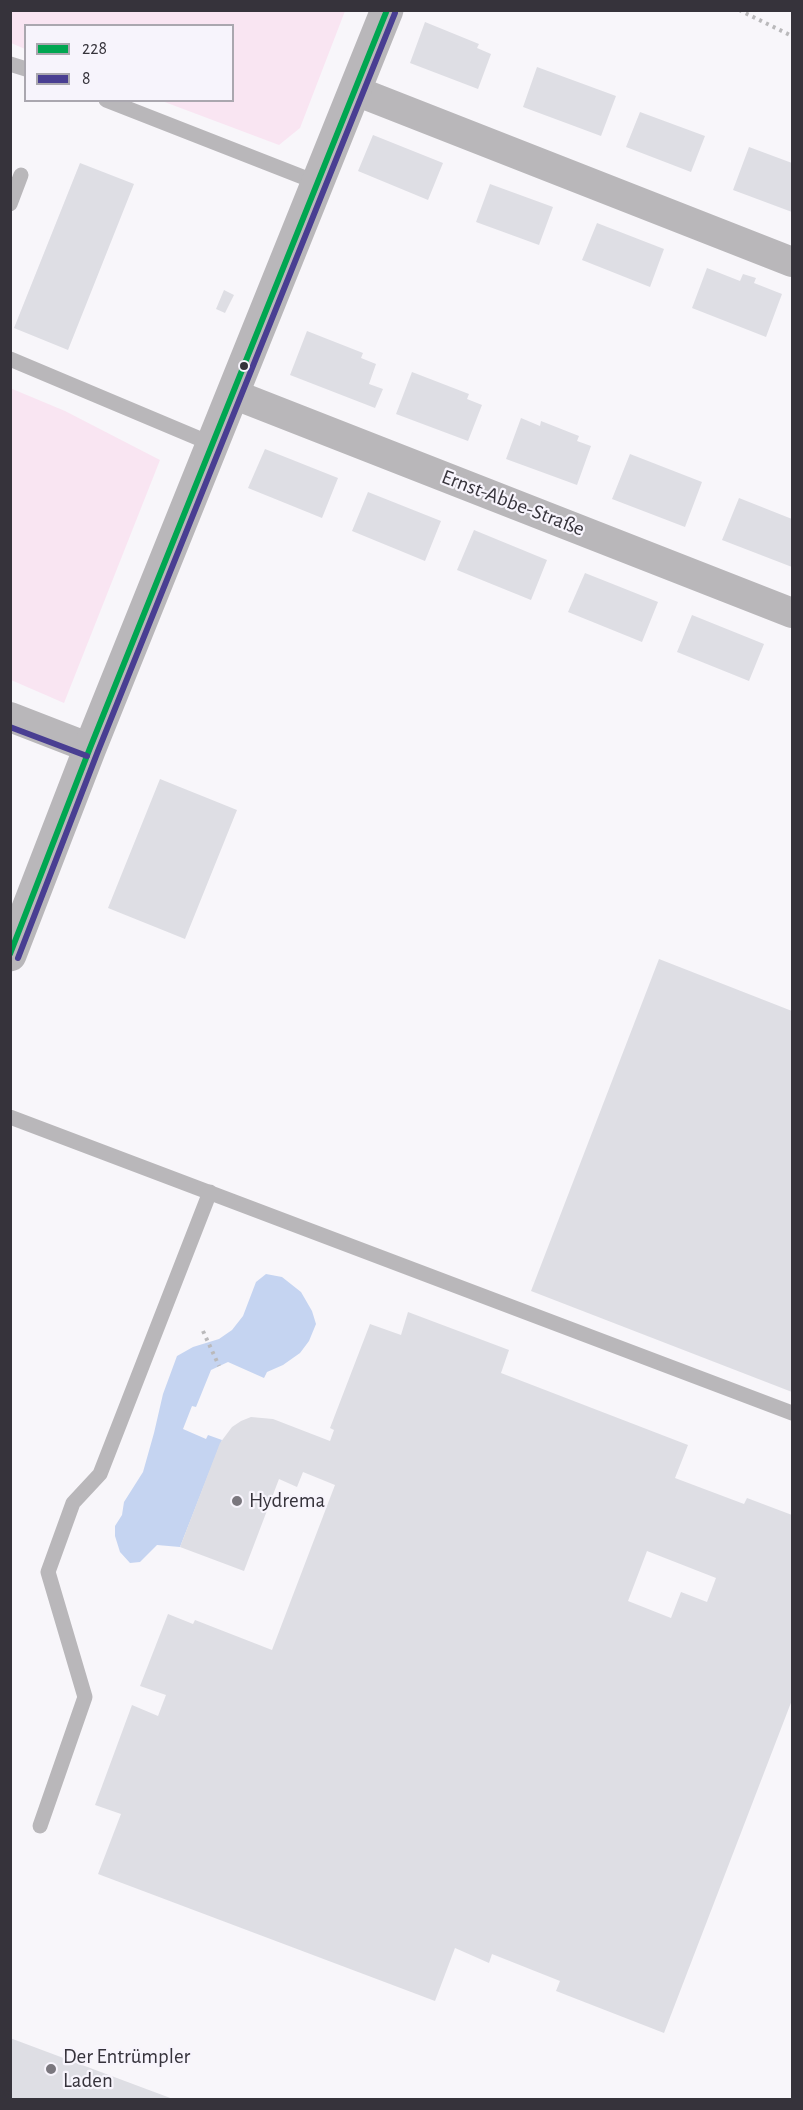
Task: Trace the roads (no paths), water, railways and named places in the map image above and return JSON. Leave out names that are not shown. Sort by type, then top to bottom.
[{"type":"street","points":[[10,955],[90,748],[356,92],[387,10]]},
{"type":"street","points":[[356,92],[792,262]]},
{"type":"street","name":"Ernst-Abbe-Straße","points":[[233,394],[792,613]]},
{"type":"street","points":[[10,717],[90,748]]},
{"type":"lane","points":[[111,102],[318,183]]},
{"type":"lane","points":[[10,204],[21,175]]},
{"type":"lane","points":[[10,359],[212,444]]},
{"type":"lane","points":[[10,1116],[792,1413]]},
{"type":"lane","points":[[40,1826],[85,1697],[48,1572],[73,1503],[100,1474],[210,1192]]},
{"type":"water","points":[[266,1274],[282,1277],[301,1292],[312,1311],[316,1324],[309,1341],[300,1353],[283,1365],[267,1372],[264,1378],[228,1362],[211,1370],[196,1407],[192,1406],[183,1429],[206,1439],[208,1435],[222,1440],[180,1547],[157,1545],[140,1562],[130,1563],[120,1552],[115,1536],[115,1526],[122,1515],[124,1502],[143,1472],[163,1394],[177,1356],[193,1347],[219,1339],[232,1330],[243,1316],[256,1282]]},
{"type":"place","name":"Hydrema","points":[[237,1501]]},
{"type":"place","name":"Der Entrümpler Laden","points":[[51,2069]]}]
